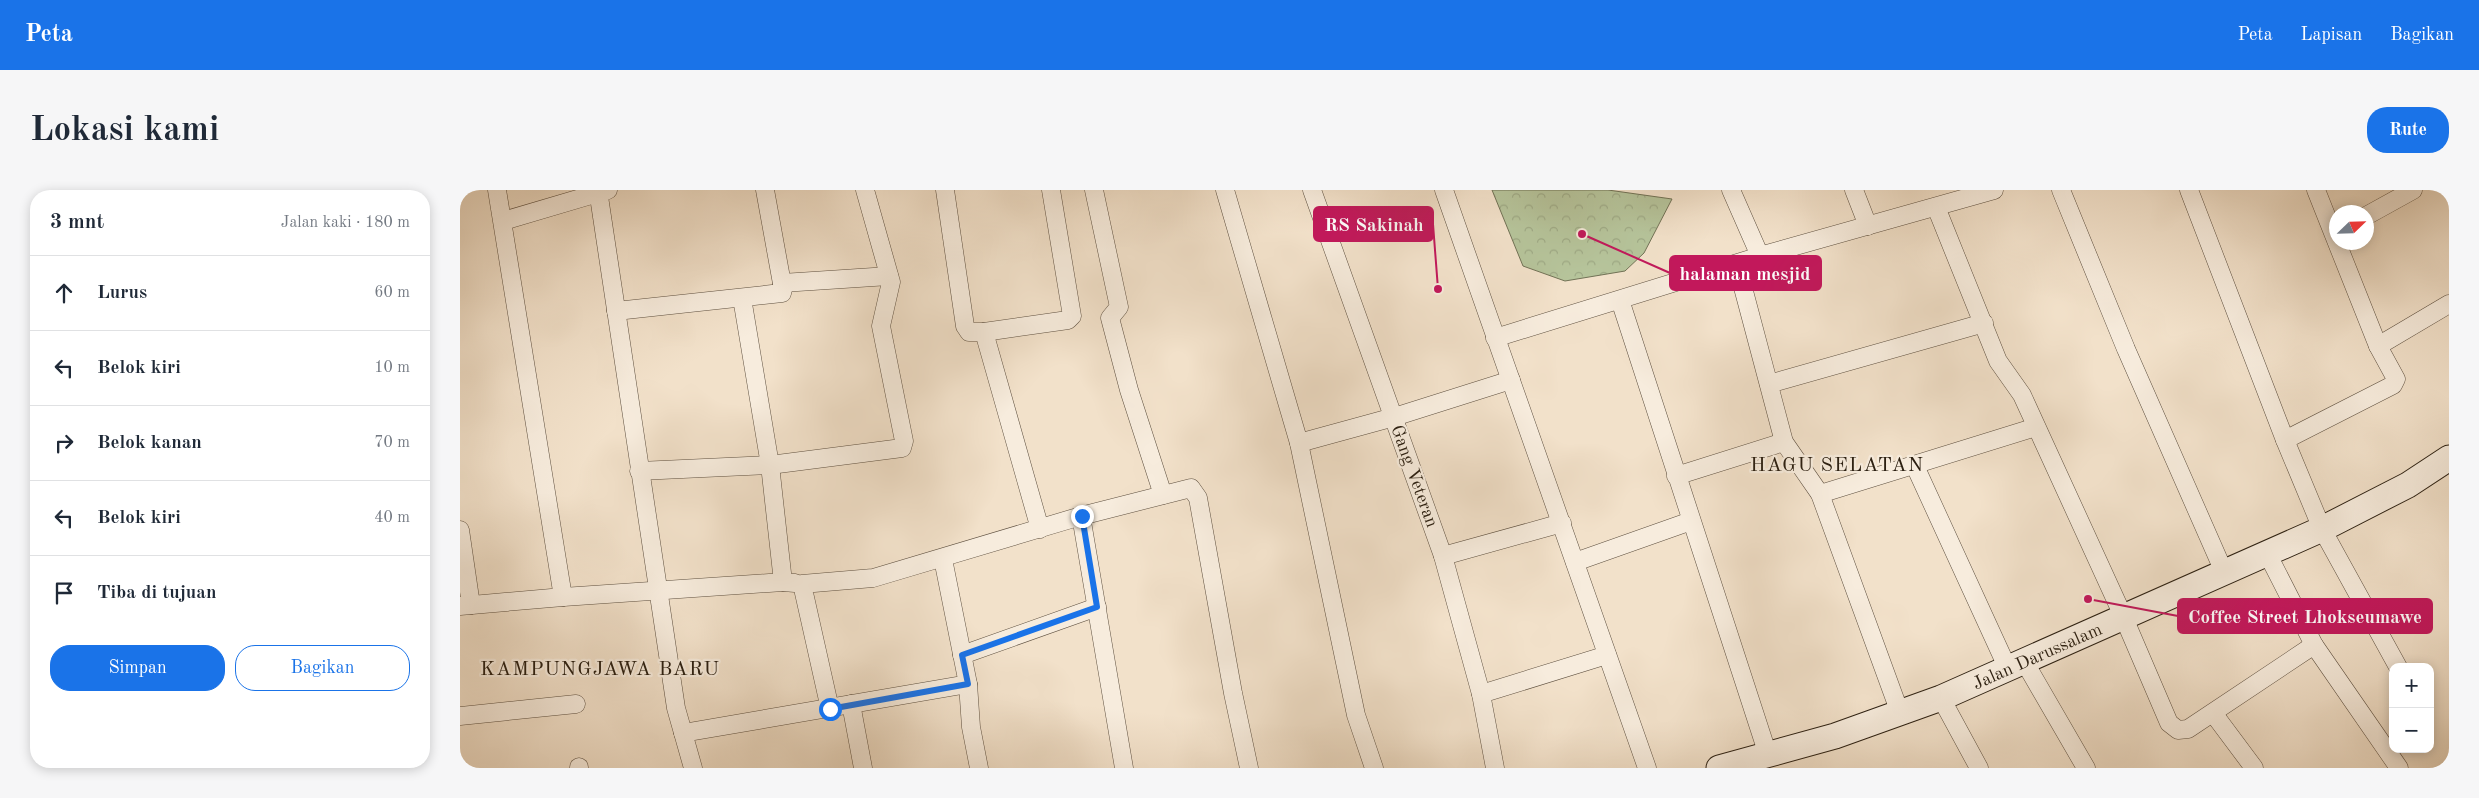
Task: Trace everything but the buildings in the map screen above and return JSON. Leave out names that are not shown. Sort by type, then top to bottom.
[{"type":"street","points":[[497,190],[563,596]]},
{"type":"street","points":[[616,311],[778,295],[782,293],[782,283],[765,190]]},
{"type":"street","points":[[639,471],[770,465],[902,448],[904,442],[881,326],[883,312],[890,291],[889,276],[865,190]]},
{"type":"street","points":[[945,190],[964,326],[969,332],[984,332],[1068,320],[1072,316],[1051,190]]},
{"type":"street","points":[[1094,190],[1119,307],[1110,318],[1129,390],[1163,495]]},
{"type":"street","points":[[1225,190],[1299,444],[1356,714],[1374,768]]},
{"type":"street","name":"Gang Veteran","points":[[1312,190],[1443,556],[1481,694],[1495,768]]},
{"type":"street","points":[[1444,190],[1647,768]]},
{"type":"street","points":[[1731,190],[1760,256]]},
{"type":"street","points":[[1854,190],[1868,226]]},
{"type":"street","points":[[1495,338],[1737,265],[1760,256],[1992,190]]},
{"type":"street","points":[[2061,190],[2126,349],[2224,572]]},
{"type":"street","points":[[2189,190],[2285,440],[2322,528],[2396,663]]},
{"type":"street","points":[[2316,190],[2329,219]]},
{"type":"street","points":[[2374,212],[2413,190]]},
{"type":"street","points":[[503,221],[602,191],[616,311],[676,708],[693,768]]},
{"type":"street","points":[[1936,207],[1998,361],[2022,395],[2124,618],[2168,722],[2178,730],[2188,729],[2314,646]]},
{"type":"street","points":[[2285,440],[2393,385],[2396,379],[2378,346],[2342,250]]},
{"type":"street","points":[[1737,265],[1784,442],[1820,494],[1900,712]]},
{"type":"street","points":[[782,283],[889,276]]},
{"type":"street","points":[[742,298],[770,465],[783,582]]},
{"type":"street","points":[[1620,300],[1768,755]]},
{"type":"street","points":[[2378,346],[2449,304]]},
{"type":"street","points":[[1769,384],[1984,323]]},
{"type":"street","points":[[984,332],[1040,529]]},
{"type":"street","points":[[1299,444],[1394,417],[1511,380]]},
{"type":"street","points":[[1820,494],[2036,427]]},
{"type":"street","points":[[1676,476],[1784,442]]},
{"type":"street","name":"Jalan Darussalam","points":[[1719,768],[1835,736],[1941,698],[2124,618],[2322,528],[2408,485],[2449,458]]},
{"type":"street","points":[[1914,466],[2016,665],[2086,768]]},
{"type":"street","points":[[460,530],[465,605],[563,596],[659,592],[783,582],[802,584],[873,578],[943,559],[1082,516],[1191,488],[1198,498],[1233,693],[1249,768]]},
{"type":"street","points":[[1082,516],[1124,768]]},
{"type":"street","points":[[1576,562],[1691,521]]},
{"type":"street","points":[[1443,556],[1562,522]]},
{"type":"street","points":[[2267,552],[2314,646],[2399,768]]},
{"type":"street","points":[[943,559],[968,684],[971,727],[979,768]]},
{"type":"street","points":[[802,584],[830,709]]},
{"type":"street","points":[[962,655],[1097,607]]},
{"type":"street","points":[[1481,694],[1607,655]]},
{"type":"street","points":[[683,733],[968,684]]},
{"type":"street","points":[[1941,698],[1979,768]]},
{"type":"street","points":[[460,716],[576,704]]},
{"type":"street","points":[[851,704],[863,768]]},
{"type":"street","points":[[2213,713],[2254,768]]},
{"type":"green space","points":[[1492,190],[1608,190],[1672,199],[1644,253],[1625,271],[1565,281],[1523,266]]},
{"type":"place","name":"halaman mesjid","points":[[1582,234]]},
{"type":"place","name":"RS Sakinah","points":[[1438,289]]},
{"type":"place","name":"Coffee Street Lhokseumawe","points":[[2088,599]]},
{"type":"district","name":"HAGU SELATAN","points":[[1837,464]]},
{"type":"district","name":"KAMPUNGJAWA BARU","points":[[600,668]]},
{"type":"route","points":[[830,709],[968,684],[962,655],[1097,607],[1082,516]]}]
